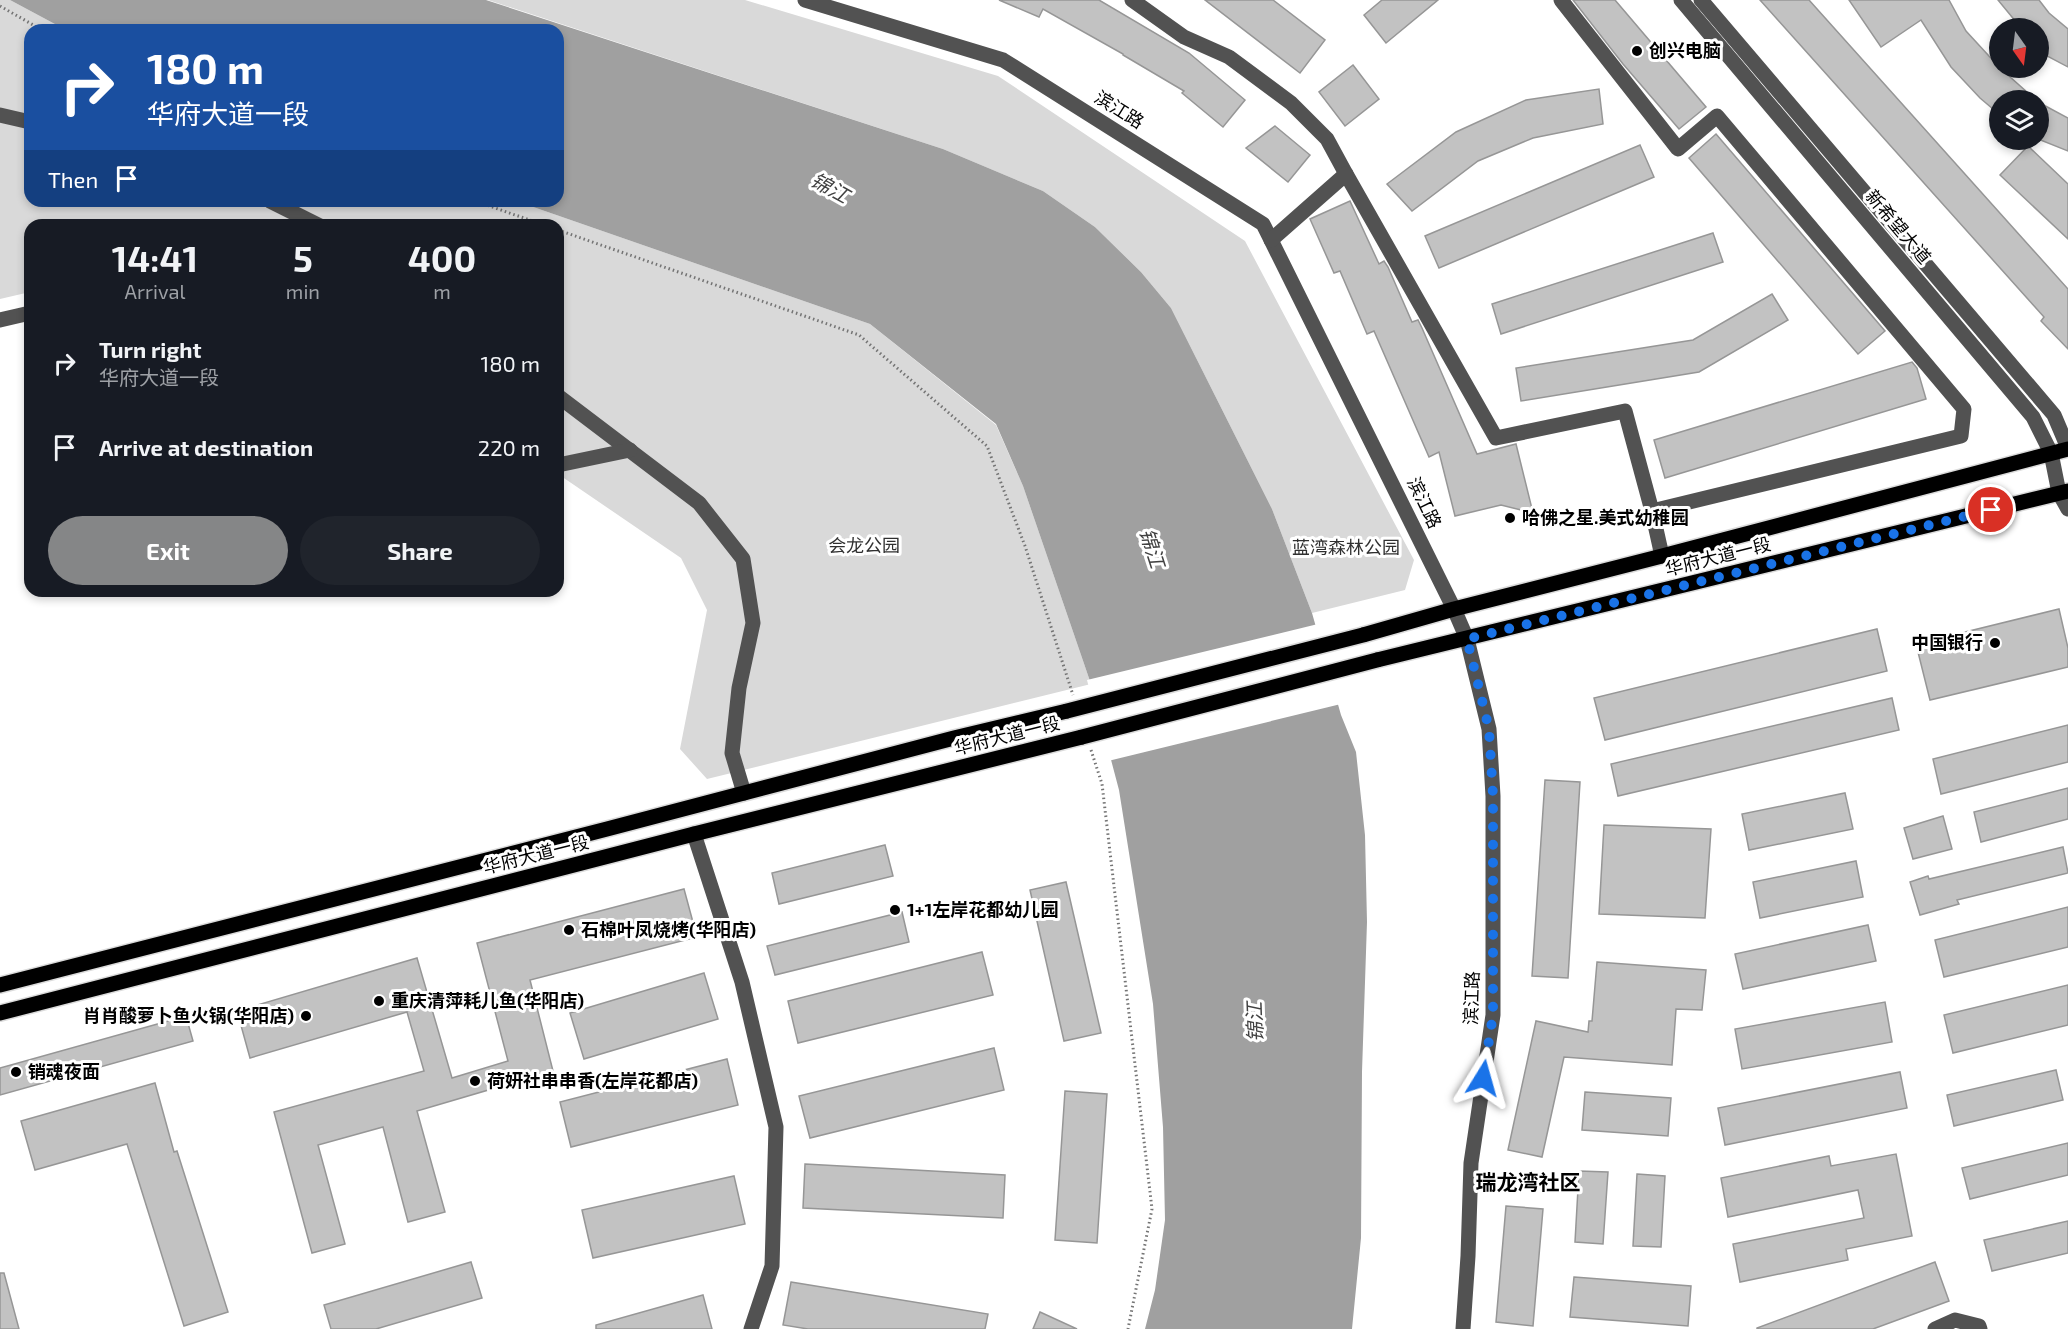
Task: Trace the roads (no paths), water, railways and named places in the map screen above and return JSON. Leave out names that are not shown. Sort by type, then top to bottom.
[{"type":"main road","points":[[0,985],[954,738],[1363,635],[1454,609],[2068,448]]},
{"type":"main road","name":"华府大道一段","points":[[0,1013],[694,834],[1087,744],[1377,660],[2064,492]]},
{"type":"street","name":"滨江路","points":[[806,0],[1004,60],[1263,224],[1454,609],[1467,639],[1489,729],[1493,796],[1493,1015],[1471,1163],[1463,1329]]},
{"type":"street","points":[[1132,0],[1184,37],[1230,57],[1292,103],[1327,139],[1496,438],[1625,411],[1662,556]]},
{"type":"street","points":[[1561,0],[1678,149],[1717,116],[1964,409],[1961,436],[1652,511]]},
{"type":"street","name":"新希望大道","points":[[1681,0],[2033,417],[2051,453],[2068,509]]},
{"type":"street","points":[[1701,0],[2054,415],[2068,448]]},
{"type":"street","points":[[0,115],[24,121]]},
{"type":"street","points":[[1271,240],[1346,174]]},
{"type":"street","points":[[282,207],[306,219]]},
{"type":"street","points":[[0,320],[24,314]]},
{"type":"street","points":[[564,400],[699,502],[743,559],[753,623],[739,688],[732,753],[744,793]]},
{"type":"street","points":[[564,464],[630,450]]},
{"type":"street","points":[[694,834],[742,982],[776,1127],[772,1266],[751,1329]]},
{"type":"street","points":[[1935,1329],[1955,1320],[1978,1326],[1980,1329]]},
{"type":"water","points":[[10,0],[486,0],[560,24],[55,24]]},
{"type":"water","name":"锦江","points":[[564,25],[943,149],[1043,191],[1095,227],[1141,272],[1171,308],[1272,509],[1312,613],[1341,715],[1356,752],[1365,835],[1367,922],[1362,1072],[1361,1238],[1352,1329],[1145,1329],[1155,1290],[1165,1220],[1163,1127],[1153,1004],[1119,790],[1091,684],[1023,486],[996,424],[870,324],[533,207],[564,207]]},
{"type":"place","name":"创兴电脑","points":[[1637,51]]},
{"type":"place","name":"哈佛之星.美式幼稚园","points":[[1510,518]]},
{"type":"place","name":"中国银行","points":[[1995,643]]},
{"type":"place","name":"1+1左岸花都幼儿园","points":[[895,910]]},
{"type":"place","name":"石棉叶凤烧烤(华阳店)","points":[[569,930]]},
{"type":"place","name":"重庆清萍耗儿鱼(华阳店)","points":[[379,1001]]},
{"type":"place","name":"肖肖酸萝卜鱼火锅(华阳店)","points":[[306,1016]]},
{"type":"place","name":"销魂夜面","points":[[16,1072]]},
{"type":"place","name":"荷妍社串串香(左岸花都店)","points":[[475,1081]]},
{"type":"district","name":"瑞龙湾社区","points":[[1528,1183]]},
{"type":"park label","name":"会龙公园","points":[[864,546]]},
{"type":"park label","name":"蓝湾森林公园","points":[[1346,548]]}]
